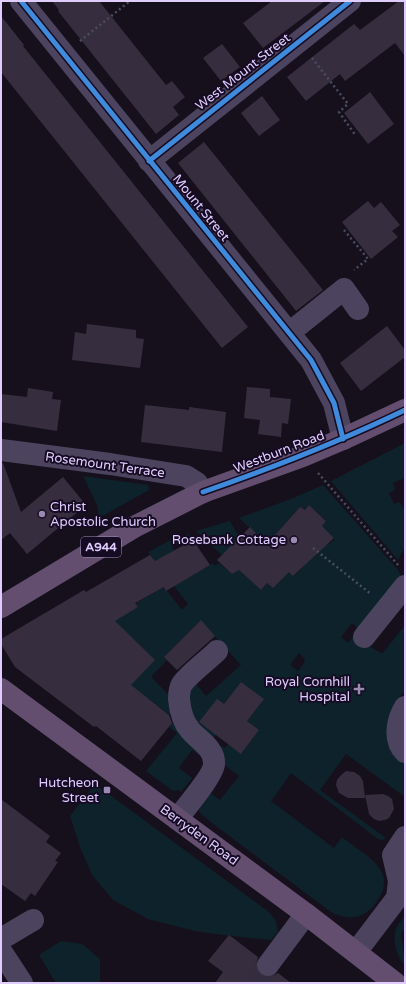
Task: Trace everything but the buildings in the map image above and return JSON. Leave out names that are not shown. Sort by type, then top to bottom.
[{"type":"main road","name":"Westburn Road","points":[[1,607],[134,527],[203,492],[303,456],[405,410]]},
{"type":"main road","name":"Berryden Road","points":[[1,689],[306,914],[395,983]]},
{"type":"street","name":"Mount Street","points":[[21,1],[311,360],[334,404],[343,439]]},
{"type":"street","name":"West Mount Street","points":[[149,161],[350,1]]},
{"type":"street","points":[[289,333],[344,289],[358,309]]},
{"type":"street","name":"Rosemount Terrace","points":[[1,450],[110,464],[186,476],[197,483],[203,492]]},
{"type":"street","points":[[364,637],[387,607],[403,577]]},
{"type":"street","points":[[177,819],[208,776],[214,764],[213,757],[209,750],[192,733],[184,721],[179,703],[180,688],[183,683],[217,651]]},
{"type":"street","points":[[405,707],[397,727],[400,744],[405,752]]},
{"type":"street","points":[[356,952],[397,898],[399,881],[393,854],[405,837]]},
{"type":"street","points":[[268,965],[306,914]]},
{"type":"street","points":[[1,939],[33,920]]},
{"type":"street","points":[[1,951],[22,983]]},
{"type":"path","points":[[63,53],[130,1]]},
{"type":"path","points":[[299,42],[348,104],[339,112],[356,136]]},
{"type":"path","points":[[303,456],[403,577]]},
{"type":"path","points":[[313,548],[387,607]]},
{"type":"shaded area","points":[[405,443],[405,478],[393,483],[395,490],[389,493],[394,504],[400,502],[405,511],[405,547],[398,560],[331,481]]},
{"type":"shaded area","points":[[83,476],[148,485],[149,490],[99,518],[97,505]]},
{"type":"shaded area","points":[[323,485],[398,570],[402,577],[359,629],[352,623],[341,637],[348,643],[353,637],[383,653],[405,625],[405,690],[394,705],[401,760],[405,763],[405,797],[346,754],[320,790],[386,838],[383,840],[378,839],[291,773],[271,801],[334,848],[342,837],[371,859],[380,869],[383,875],[384,883],[380,896],[371,909],[359,916],[353,917],[346,917],[331,912],[199,812],[200,806],[207,791],[220,800],[239,776],[223,764],[218,750],[222,746],[225,748],[229,744],[242,753],[259,730],[247,721],[241,682],[224,704],[216,735],[213,739],[198,731],[186,696],[196,684],[206,696],[241,665],[200,621],[164,657],[167,660],[151,677],[170,696],[206,760],[192,750],[179,768],[192,778],[181,792],[178,790],[173,791],[146,771],[177,733],[169,727],[175,719],[149,699],[135,714],[103,609],[125,604],[130,612],[138,607],[136,603],[164,587],[182,610],[188,604],[174,586],[213,563],[215,566],[219,563],[232,574],[239,570],[261,590],[267,583],[273,588],[284,567],[294,576],[304,566],[296,558],[320,538],[328,545],[335,539],[322,526],[326,520],[309,505],[305,510],[300,507],[267,544],[239,518],[291,499]],"holes":[[[299,653],[305,659],[305,662],[298,671],[290,665]]]},
{"type":"shaded area","points":[[230,521],[236,532],[243,539],[225,558],[196,531]]},
{"type":"shaded area","points":[[189,534],[191,537],[172,547],[174,551],[157,564],[148,552],[169,541]]},
{"type":"shaded area","points":[[95,784],[269,912],[276,921],[278,932],[271,940],[195,931],[148,919],[113,900],[92,875],[80,847],[70,816]]},
{"type":"shaded area","points":[[405,917],[405,929],[401,932],[405,965],[398,954],[394,941],[397,928]]},
{"type":"shaded area","points":[[61,941],[82,944],[100,959],[100,983],[56,983],[39,955]]},
{"type":"tunnel","points":[[255,983],[268,965]]},
{"type":"cycle path","points":[[21,1],[311,360],[334,403],[343,439]]},
{"type":"cycle path","points":[[149,161],[350,1]]},
{"type":"cycle path","points":[[203,492],[305,454],[405,410]]},
{"type":"place","name":"Christ Apostolic Church","points":[[42,514]]},
{"type":"place","name":"Rosebank Cottage","points":[[294,540]]},
{"type":"place","name":"Royal Cornhill Hospital","points":[[359,689]]},
{"type":"place","name":"Hutcheon Street","points":[[107,790]]}]
